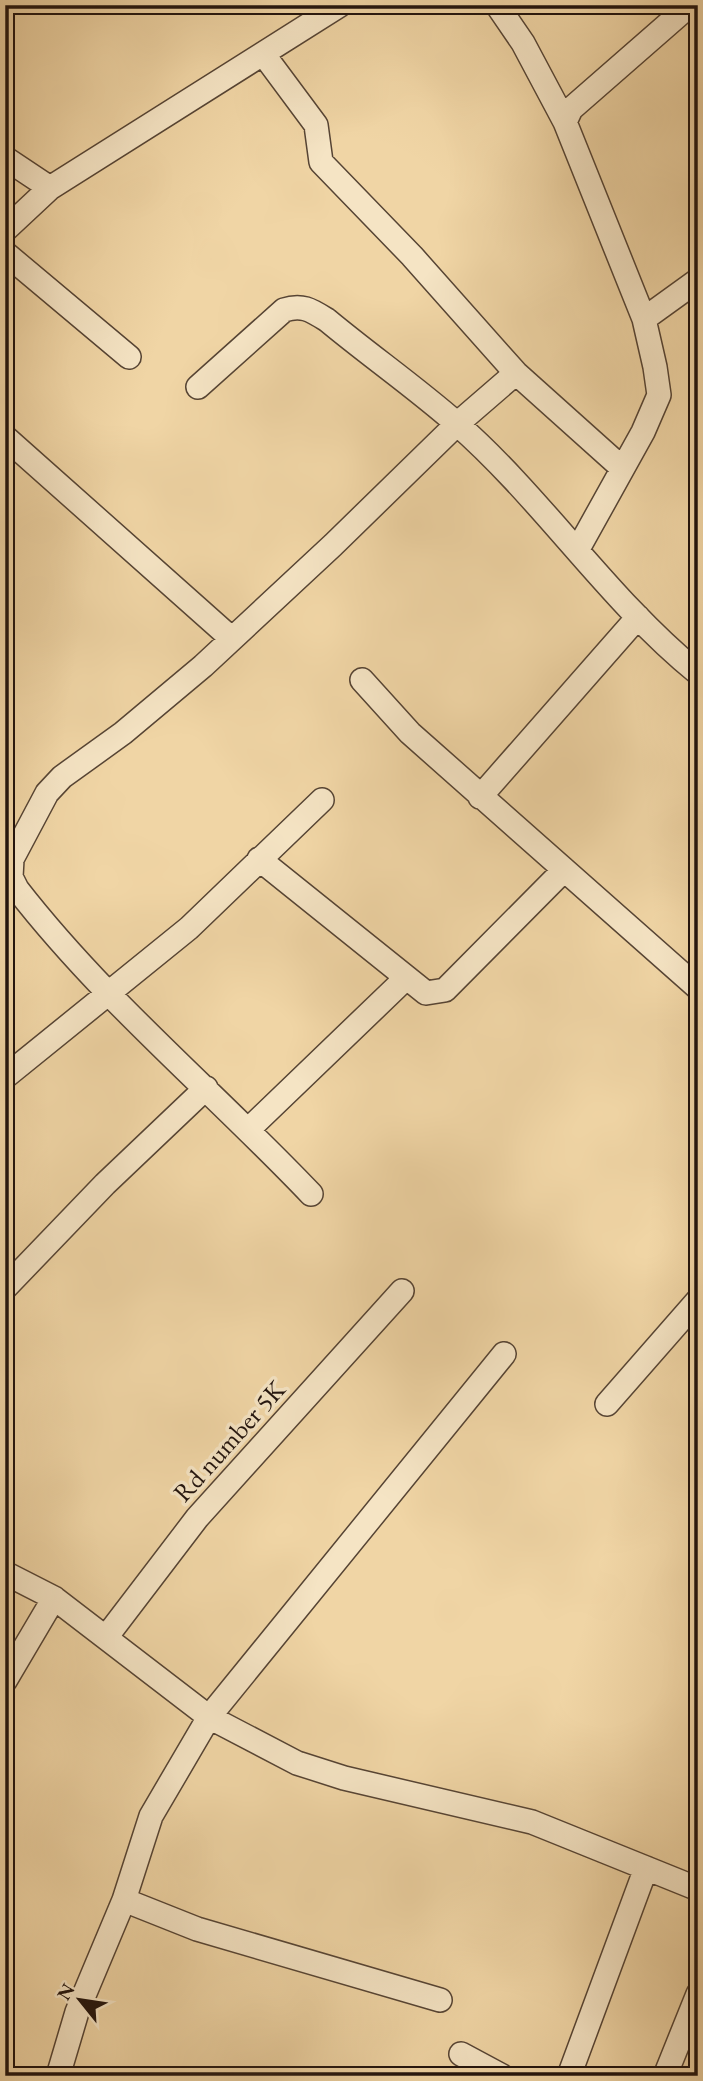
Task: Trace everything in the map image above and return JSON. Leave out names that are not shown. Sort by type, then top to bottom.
[{"type":"street","points":[[5,230],[50,188],[340,5]]},
{"type":"street","points":[[497,5],[523,43],[565,122],[644,319],[659,395],[643,432],[578,549]]},
{"type":"street","points":[[565,122],[571,109],[690,5]]},
{"type":"street","points":[[264,55],[316,125],[321,162],[412,256],[516,373],[622,468]]},
{"type":"street","points":[[5,158],[50,188]]},
{"type":"street","points":[[5,253],[129,357]]},
{"type":"street","points":[[644,319],[698,280]]},
{"type":"street","points":[[198,387],[284,310],[297,306],[327,320],[457,424],[578,549],[638,617],[698,673]]},
{"type":"street","points":[[311,1194],[249,1129],[108,994],[17,889],[11,877],[9,860],[47,793],[62,777],[123,733],[232,639],[457,424],[516,373]]},
{"type":"street","points":[[5,437],[232,639]]},
{"type":"street","points":[[480,797],[638,617]]},
{"type":"street","points":[[362,680],[410,733],[698,988]]},
{"type":"street","points":[[5,1077],[189,928],[323,800]]},
{"type":"street","points":[[259,859],[426,993],[445,990],[563,871]]},
{"type":"street","points":[[249,1129],[406,978]]},
{"type":"street","points":[[5,1288],[105,1184],[206,1088]]},
{"type":"street","name":"Rd number 5K","points":[[107,1636],[197,1518],[402,1291]]},
{"type":"street","points":[[607,1404],[698,1300]]},
{"type":"street","points":[[58,2076],[77,2012],[124,1900],[151,1816],[209,1717],[504,1354]]},
{"type":"street","points":[[5,1573],[54,1598],[107,1636],[209,1717],[297,1763],[344,1778],[532,1822],[698,1889]]},
{"type":"street","points":[[5,1681],[54,1598]]},
{"type":"street","points":[[569,2076],[646,1868]]},
{"type":"street","points":[[124,1900],[197,1929],[440,2000]]},
{"type":"street","points":[[665,2076],[698,1994]]},
{"type":"street","points":[[461,2054],[502,2076]]}]
